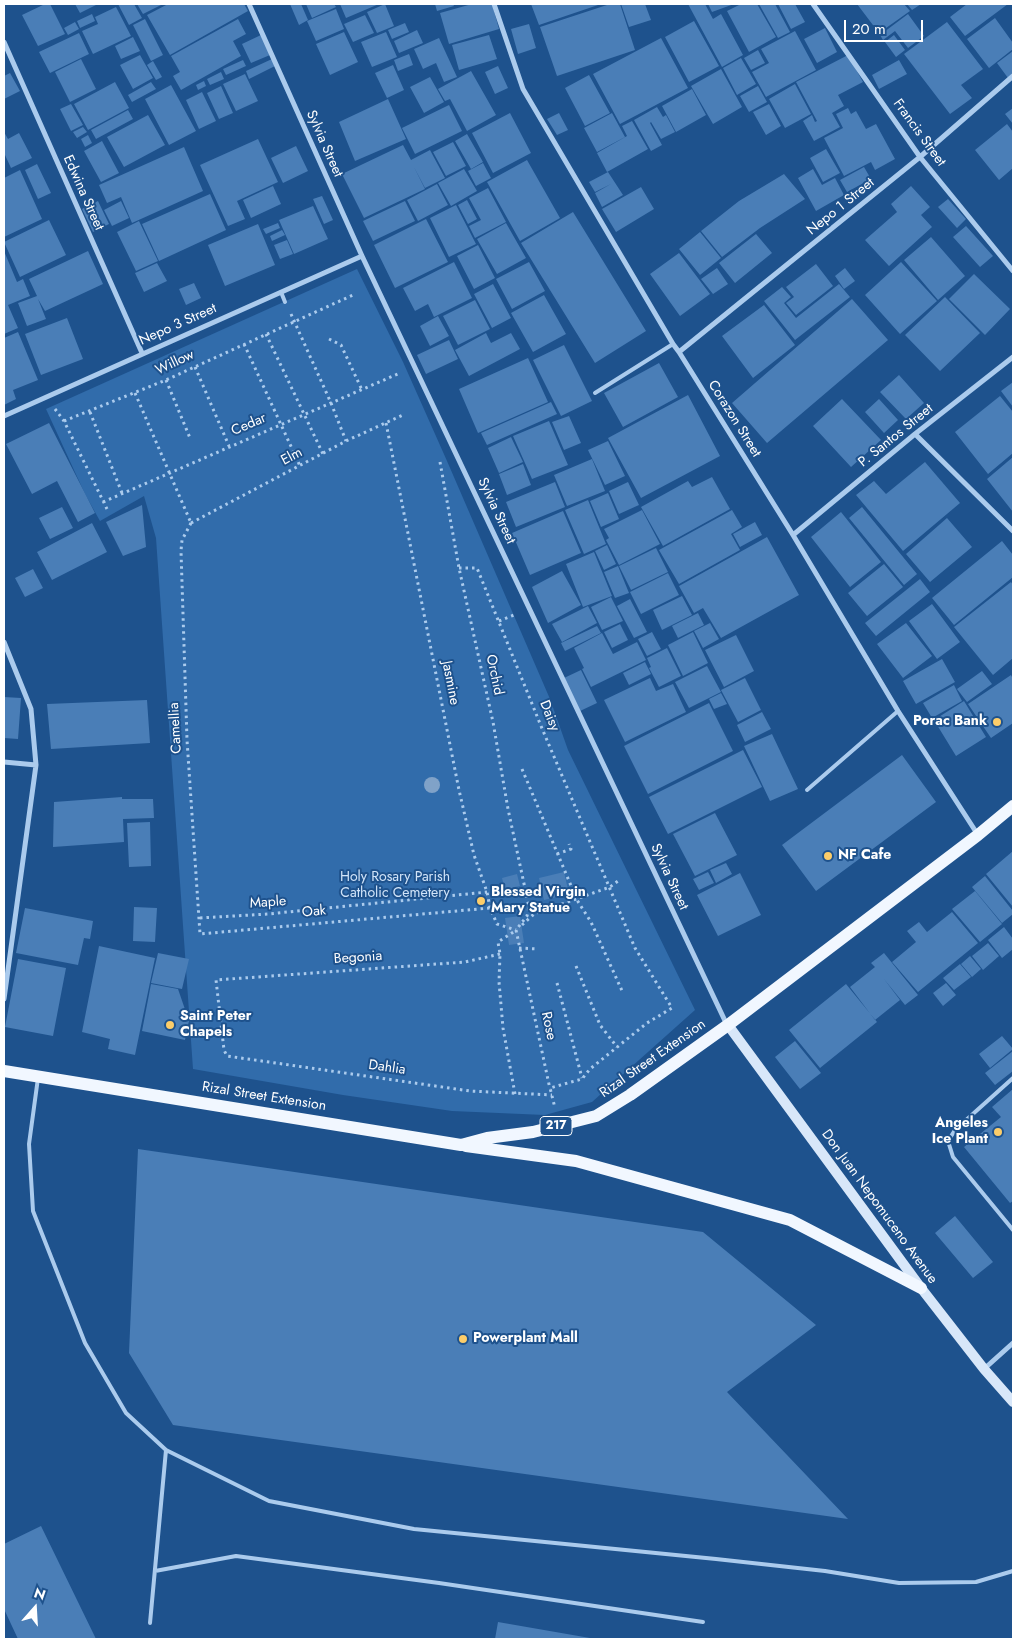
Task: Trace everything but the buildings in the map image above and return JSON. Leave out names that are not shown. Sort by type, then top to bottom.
[{"type":"main road","name":"Rizal Street Extension","points":[[4,1071],[461,1145],[487,1138],[533,1132],[596,1116],[630,1095],[728,1025],[978,835],[1013,806]]},
{"type":"main road","points":[[461,1145],[576,1162],[790,1220],[920,1288]]},
{"type":"street","name":"Sylvia Street","points":[[249,4],[362,256],[728,1025]]},
{"type":"street","name":"Corazon Street","points":[[494,4],[523,89],[673,344],[793,535],[898,711],[978,835]]},
{"type":"street","name":"Francis Street","points":[[813,4],[920,157],[1013,271]]},
{"type":"street","name":"Edwina Street","points":[[4,42],[142,353]]},
{"type":"street","name":"Nepo 1 Street","points":[[679,352],[920,157],[1013,76]]},
{"type":"street","name":"Nepo 3 Street","points":[[4,416],[362,256]]},
{"type":"street","name":"P. Santos Street","points":[[793,535],[915,434],[1013,357]]},
{"type":"street","points":[[915,434],[1013,531]]},
{"type":"street","points":[[4,642],[31,709],[36,764],[4,999]]},
{"type":"street","points":[[4,762],[36,764]]},
{"type":"street","name":"Don Juan Nepomuceno Avenue","points":[[728,1025],[920,1288],[984,1369],[1013,1402]]},
{"type":"street","points":[[984,1369],[1013,1343]]},
{"type":"lane","points":[[281,292],[285,302]]},
{"type":"lane","points":[[595,393],[673,344]]},
{"type":"lane","points":[[807,790],[898,711]]},
{"type":"lane","points":[[38,1077],[29,1144],[33,1211],[85,1343],[126,1413],[166,1450],[269,1501],[414,1530],[826,1571],[899,1584],[976,1582],[1013,1570]]},
{"type":"lane","points":[[1013,1078],[955,1130],[948,1141],[954,1157],[1013,1230]]},
{"type":"lane","points":[[150,1623],[166,1450]]},
{"type":"lane","points":[[155,1571],[236,1556],[439,1583],[703,1622]]},
{"type":"path","name":"Willow","points":[[64,422],[166,380],[353,295]]},
{"type":"path","points":[[294,322],[346,441]]},
{"type":"path","points":[[266,334],[323,454]]},
{"type":"path","points":[[329,340],[341,345],[362,390]]},
{"type":"path","points":[[244,344],[300,466]]},
{"type":"path","points":[[195,367],[229,445]]},
{"type":"path","name":"Cedar","points":[[103,502],[170,474],[229,445],[331,404],[406,371]]},
{"type":"path","points":[[166,380],[190,438]]},
{"type":"path","points":[[135,393],[190,523]]},
{"type":"path","points":[[54,408],[64,422],[107,509]]},
{"type":"path","points":[[90,412],[122,493]]},
{"type":"path","name":"Elm","points":[[190,523],[346,441],[405,414]]},
{"type":"path","name":"Jasmine","points":[[386,423],[459,790],[474,855],[487,892],[490,908],[498,924],[516,930]]},
{"type":"path","name":"Orchid","points":[[439,458],[459,568],[493,722],[508,809],[529,907],[534,914]]},
{"type":"path","name":"Camellia","points":[[190,523],[182,540],[181,552],[187,740],[200,934]]},
{"type":"path","name":"Daisy","points":[[459,568],[477,568],[540,726],[635,948],[672,1008],[647,1023],[617,1048]]},
{"type":"path","points":[[499,621],[514,615]]},
{"type":"path","points":[[522,769],[577,900],[590,922],[624,993]]},
{"type":"path","points":[[557,854],[571,849],[569,844]]},
{"type":"path","points":[[515,1094],[504,1028],[499,982],[500,954],[498,942],[516,930],[534,914],[577,900],[610,887],[618,881]]},
{"type":"path","name":"Maple","points":[[200,918],[268,914],[487,892]]},
{"type":"path","points":[[516,930],[527,916],[529,907]]},
{"type":"path","name":"Oak","points":[[200,934],[490,908]]},
{"type":"path","name":"Rose","points":[[516,930],[550,1088]]},
{"type":"path","points":[[519,948],[538,949]]},
{"type":"path","name":"Begonia","points":[[224,1050],[216,980],[465,962],[500,954]]},
{"type":"path","points":[[555,1108],[550,1088],[582,1079],[590,1069],[617,1048],[600,1025],[576,966]]},
{"type":"path","points":[[557,983],[582,1079]]},
{"type":"path","name":"Dahlia","points":[[224,1050],[227,1056],[470,1092],[552,1095]]},
{"type":"green space","name":"Holy Rosary Parish Catholic Cemetery","points":[[357,269],[403,362],[447,461],[550,699],[568,750],[695,1010],[592,1102],[545,1115],[452,1111],[343,1095],[193,1069],[156,538],[144,496],[100,521],[85,494],[46,409]]},
{"type":"place","name":"Porac Bank","points":[[997,722]]},
{"type":"place","name":"NF Cafe","points":[[828,856]]},
{"type":"place","name":"Blessed Virgin Mary Statue","points":[[481,901]]},
{"type":"place","name":"Saint Peter Chapels","points":[[170,1025]]},
{"type":"place","name":"Angeles Ice Plant","points":[[998,1132]]},
{"type":"place","name":"Powerplant Mall","points":[[463,1339]]}]
